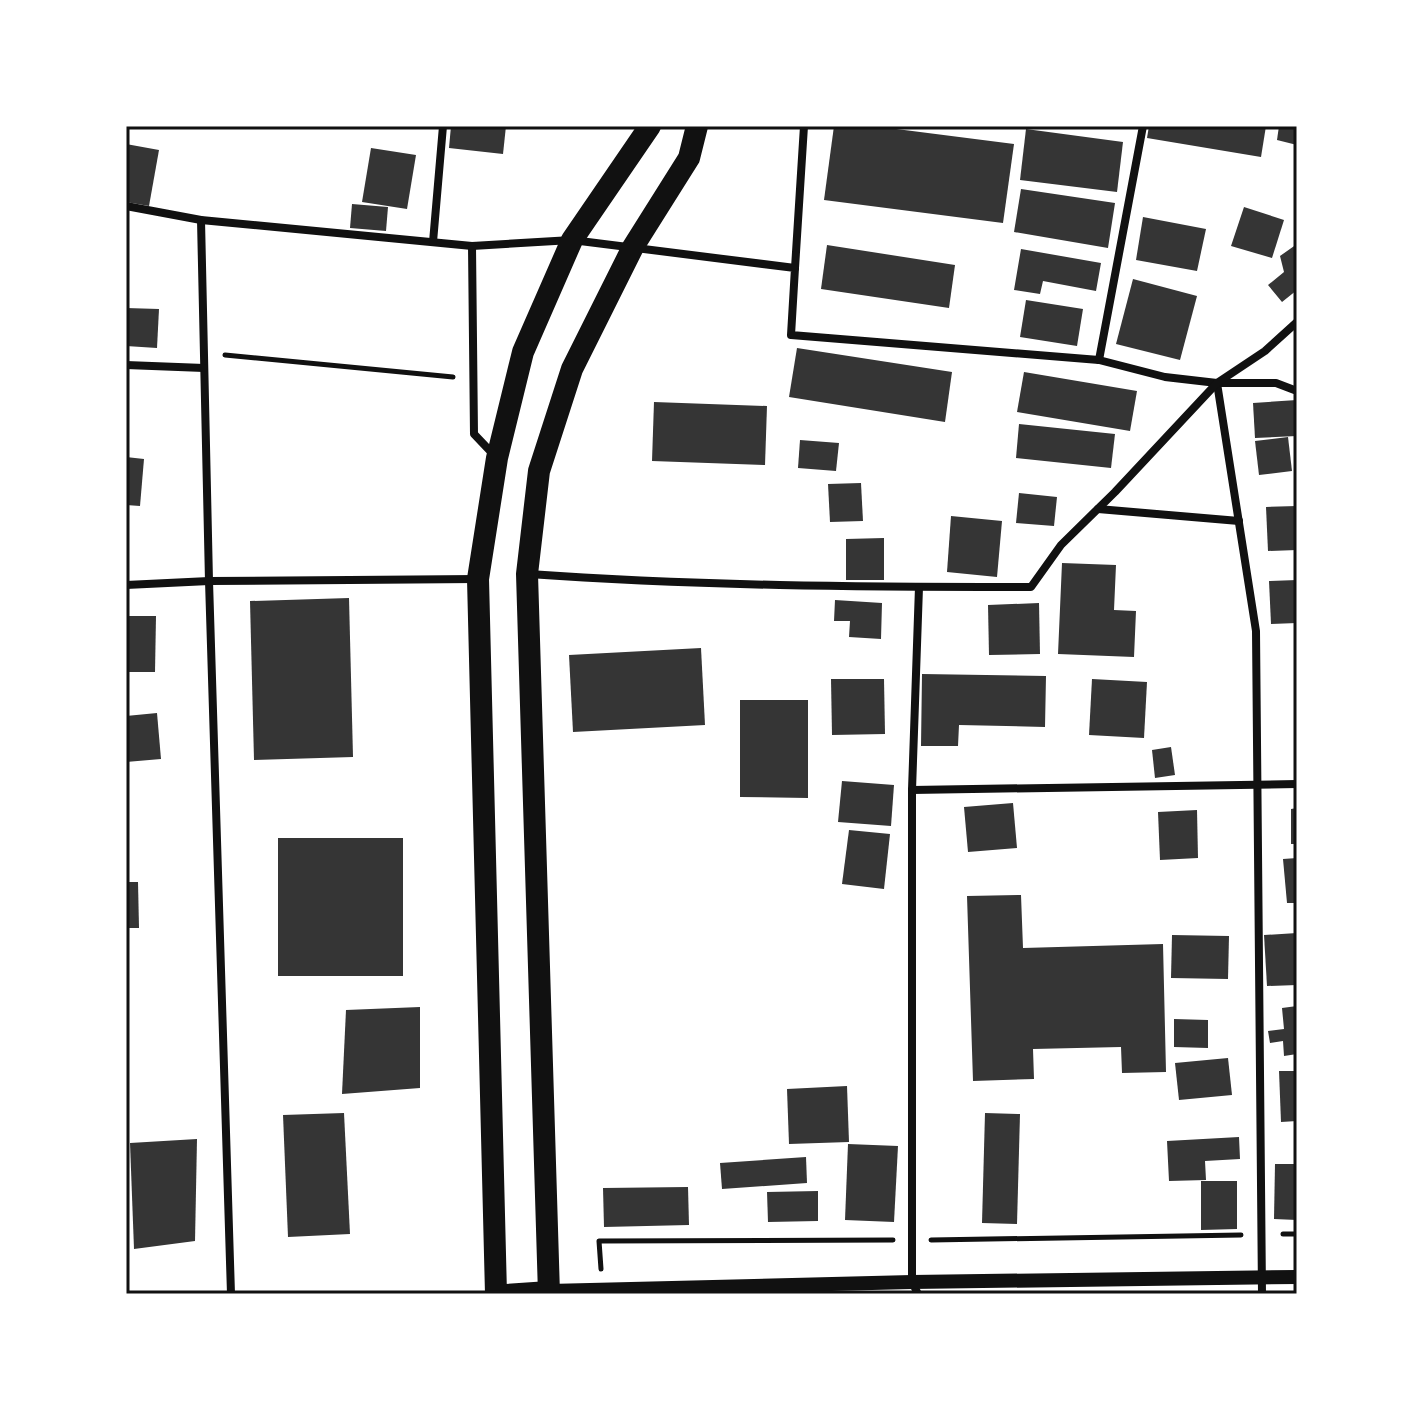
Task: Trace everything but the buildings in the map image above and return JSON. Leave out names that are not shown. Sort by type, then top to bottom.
[{"type":"highway","points":[[496,1294],[478,579],[497,458],[523,352],[572,240],[650,126]]},
{"type":"highway","points":[[549,1292],[527,574],[539,471],[572,369],[633,247],[689,158],[697,126]]},
{"type":"main road","points":[[506,1294],[549,1292]]},
{"type":"street","points":[[433,242],[443,126]]},
{"type":"street","points":[[804,126],[791,335],[1099,360],[1165,377],[1217,383],[1276,383],[1297,391]]},
{"type":"street","points":[[1099,360],[1143,126]]},
{"type":"street","points":[[126,206],[201,220],[472,246],[572,240],[795,268]]},
{"type":"street","points":[[201,220],[231,1294]]},
{"type":"street","points":[[472,246],[474,434],[497,458]]},
{"type":"street","points":[[527,574],[632,581],[1031,587],[1061,545],[1217,383],[1265,351],[1297,322]]},
{"type":"street","points":[[126,365],[204,368]]},
{"type":"street","points":[[1217,383],[1256,631],[1262,1294]]},
{"type":"street","points":[[1098,509],[1239,521]]},
{"type":"street","points":[[126,585],[209,581],[478,579]]},
{"type":"street","points":[[915,1288],[912,790],[919,587]]},
{"type":"street","points":[[912,790],[1297,784]]},
{"type":"street","points":[[549,1292],[915,1288],[1297,1277]]},
{"type":"path","points":[[204,353],[474,379]]}]
